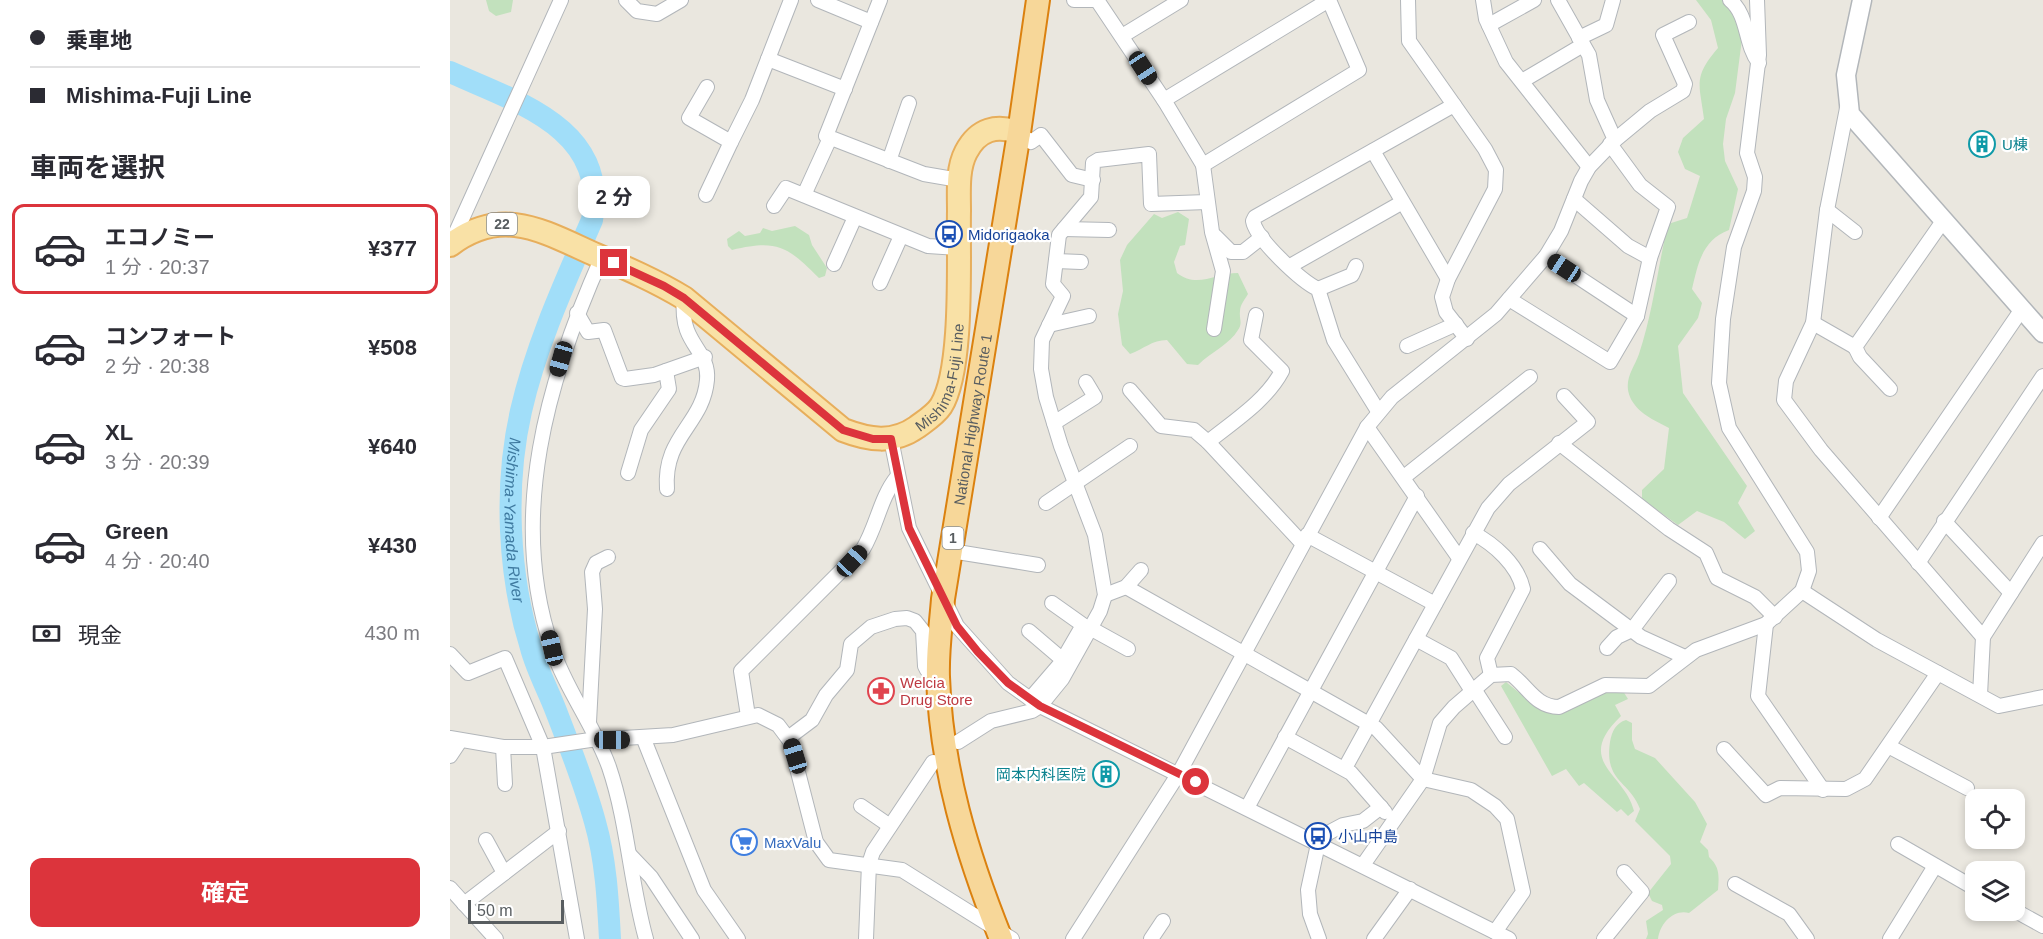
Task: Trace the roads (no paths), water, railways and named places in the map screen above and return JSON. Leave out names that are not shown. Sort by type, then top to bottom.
[{"type":"highway","name":"National Highway Route 1","points":[[1003,936],[964,840],[944,750],[938,674],[943,599],[1019,133],[1038,0]]},
{"type":"main road","name":"Mishima-Fuji Line","points":[[600,256],[684,298],[832,423],[858,435],[891,439],[909,432],[928,419],[941,406],[947,391],[954,361],[958,314],[959,180],[966,153],[978,137],[996,127],[1004,127],[1019,133]]},
{"type":"main road","name":"22","points":[[450,245],[472,231],[498,225],[540,229],[600,256]]},
{"type":"street","points":[[450,245],[561,0]]},
{"type":"street","points":[[626,0],[638,11],[657,14],[681,0]]},
{"type":"street","points":[[706,195],[752,100],[791,0]]},
{"type":"street","points":[[818,0],[871,22]]},
{"type":"street","points":[[880,0],[826,136],[924,174],[959,180]]},
{"type":"street","points":[[1074,0],[1097,0],[1164,100],[1203,165],[1212,232],[1223,271],[1214,329]]},
{"type":"street","points":[[1164,100],[1329,0],[1359,70],[1203,165]]},
{"type":"street","points":[[1408,0],[1409,41],[1494,162],[1497,179],[1495,189],[1448,279],[1442,297],[1446,312],[1467,339]]},
{"type":"street","points":[[1483,0],[1498,50],[1589,167]]},
{"type":"street","points":[[1489,25],[1534,0]]},
{"type":"street","points":[[1509,299],[1610,362],[1637,316],[1650,258],[1668,207],[1640,185],[1613,142],[1597,100],[1589,55],[1558,0]]},
{"type":"street","points":[[1522,81],[1606,25],[1613,0]]},
{"type":"street","points":[[1730,0],[1743,18],[1748,44],[1759,63]]},
{"type":"street","points":[[1363,865],[1392,820],[1423,779],[1440,723],[1491,675],[1511,674],[1540,703],[1559,707],[1605,685],[1649,686],[1685,657],[1706,645],[1770,621],[1802,591],[1809,571],[1807,552],[1729,428],[1719,383],[1723,319],[1734,247],[1754,190],[1755,177],[1748,153],[1759,63],[1757,0]]},
{"type":"street","points":[[1863,0],[1846,75],[1848,103],[1854,121],[2043,333]]},
{"type":"street","points":[[1122,36],[1172,2]]},
{"type":"street","points":[[1073,939],[1179,773],[1304,539],[1367,427],[1378,411],[1467,339],[1509,299],[1546,256],[1561,231],[1589,167],[1613,142],[1662,101],[1678,95],[1685,87],[1663,35],[1689,22]]},
{"type":"street","points":[[768,59],[845,89]]},
{"type":"street","points":[[707,87],[689,118],[731,142]]},
{"type":"street","points":[[889,161],[909,103]]},
{"type":"street","points":[[1848,103],[1827,210],[1813,323],[1786,381],[1784,400],[1821,450],[1983,637]]},
{"type":"street","points":[[1378,411],[1334,340],[1318,289],[1302,280],[1253,225],[1255,217],[1454,105]]},
{"type":"street","points":[[1019,133],[1031,142],[1041,135],[1072,175],[1093,180]]},
{"type":"street","points":[[804,195],[830,138]]},
{"type":"street","points":[[1372,152],[1448,279]]},
{"type":"street","points":[[1035,702],[1062,679],[1105,596],[1095,535],[1054,423],[1041,369],[1042,340],[1063,296],[1053,284],[1059,235],[1091,196],[1093,180],[1091,169],[1098,160],[1149,154],[1151,204],[1207,202]]},
{"type":"street","points":[[774,206],[783,189],[804,195],[928,246],[958,248]]},
{"type":"street","points":[[1574,199],[1628,246],[1650,258]]},
{"type":"street","points":[[1290,266],[1401,203]]},
{"type":"street","points":[[1827,210],[1855,232]]},
{"type":"street","points":[[834,264],[855,217]]},
{"type":"street","points":[[1855,347],[1943,220]]},
{"type":"street","points":[[1064,229],[1109,230]]},
{"type":"street","points":[[1212,232],[1232,252],[1242,252],[1262,237]]},
{"type":"street","points":[[880,284],[901,236]]},
{"type":"street","points":[[590,722],[568,687],[552,648],[538,586],[534,543],[540,439],[561,359],[600,256]]},
{"type":"street","points":[[1546,256],[1637,316]]},
{"type":"street","points":[[1056,261],[1082,262]]},
{"type":"street","points":[[1318,289],[1352,274],[1356,266]]},
{"type":"street","points":[[668,489],[666,475],[672,448],[705,395],[708,369],[705,357],[688,331],[683,314],[684,298]]},
{"type":"street","points":[[1879,518],[2022,309]]},
{"type":"street","points":[[577,313],[588,332],[604,330],[622,378],[654,375],[705,357]]},
{"type":"street","points":[[1208,442],[1256,404],[1275,384],[1282,371],[1251,340],[1256,315]]},
{"type":"street","points":[[1049,325],[1089,316]]},
{"type":"street","points":[[1813,323],[1855,347],[1860,357],[1890,389]]},
{"type":"street","points":[[1407,346],[1456,324]]},
{"type":"street","points":[[628,473],[641,430],[669,389],[666,371]]},
{"type":"street","points":[[1918,563],[2043,376]]},
{"type":"street","points":[[1404,477],[1530,377]]},
{"type":"street","points":[[1054,423],[1095,397],[1086,382]]},
{"type":"street","points":[[1130,390],[1161,426],[1194,430],[1304,539],[1377,573],[1435,604]]},
{"type":"street","points":[[1345,768],[1488,508],[1503,490],[1588,422],[1564,396]]},
{"type":"street","points":[[1367,427],[1459,558]]},
{"type":"street","points":[[891,439],[909,528],[943,599],[957,626],[1008,683],[1035,702],[1509,939]]},
{"type":"street","points":[[1560,443],[1670,529],[1706,553],[1717,578],[1755,597],[1770,621],[1758,696],[1823,790]]},
{"type":"street","points":[[1046,503],[1130,446]]},
{"type":"street","points":[[748,716],[741,671],[863,549],[871,536],[887,488],[897,477]]},
{"type":"street","points":[[1247,808],[1417,496]]},
{"type":"street","points":[[1944,521],[2011,593]]},
{"type":"street","points":[[1473,533],[1496,548],[1515,572],[1523,589],[1487,658],[1491,675]]},
{"type":"street","points":[[1980,695],[1983,637],[2043,543]]},
{"type":"street","points":[[1540,549],[1570,584],[1646,640],[1685,657]]},
{"type":"street","points":[[951,551],[1038,565]]},
{"type":"street","points":[[608,556],[596,562],[592,572],[595,609],[590,722],[594,740],[614,787],[630,855],[634,896],[646,939]]},
{"type":"street","points":[[1105,596],[1126,587],[1142,570]]},
{"type":"street","points":[[1607,648],[1617,638],[1632,630],[1669,581]]},
{"type":"street","points":[[1126,587],[1370,725],[1423,779],[1471,790],[1495,806],[1507,819],[1523,892],[1495,932]]},
{"type":"street","points":[[1802,591],[1868,635],[2004,707],[2043,697]]},
{"type":"street","points":[[958,742],[991,721],[1032,711],[1035,702],[1083,625],[1052,603]]},
{"type":"street","points":[[788,738],[812,720],[826,695],[847,670],[851,644],[864,631],[877,624],[895,619],[915,621],[923,632],[925,666],[927,670],[938,674]]},
{"type":"street","points":[[1090,628],[1128,649]]},
{"type":"street","points":[[1029,631],[1063,660]]},
{"type":"street","points":[[1416,639],[1451,658],[1505,736]]},
{"type":"street","points":[[450,654],[465,673],[506,658],[545,746],[577,939]]},
{"type":"street","points":[[1724,749],[1766,795],[1780,788],[1823,790],[1846,789],[1855,786],[1872,773],[1938,673]]},
{"type":"street","points":[[450,756],[455,739],[503,747],[545,746],[690,733],[748,716],[759,715],[771,719],[788,738],[819,850],[829,860],[902,870],[1003,936]]},
{"type":"street","points":[[643,737],[704,890],[738,939]]},
{"type":"street","points":[[1285,737],[1345,768],[1392,820]]},
{"type":"street","points":[[503,747],[505,784]]},
{"type":"street","points":[[1890,747],[1967,788]]},
{"type":"street","points":[[866,939],[869,864],[873,852],[933,762]]},
{"type":"street","points":[[861,806],[890,826]]},
{"type":"street","points":[[1319,939],[1310,914],[1308,890],[1318,844],[1328,832],[1343,825],[1363,821],[1381,807]]},
{"type":"street","points":[[464,904],[559,831]]},
{"type":"street","points":[[486,840],[504,873]]},
{"type":"street","points":[[1898,844],[1965,883]]},
{"type":"street","points":[[630,855],[651,877],[692,939]]},
{"type":"street","points":[[1890,939],[1935,866]]},
{"type":"street","points":[[1604,939],[1642,892],[1624,872]]},
{"type":"street","points":[[1735,884],[1789,914],[1807,939]]},
{"type":"street","points":[[450,888],[496,939]]},
{"type":"street","points":[[1374,939],[1410,889]]},
{"type":"street","points":[[2025,916],[2043,926]]},
{"type":"street","points":[[1151,939],[1163,921]]},
{"type":"waterway","name":"Mishima-Yamada River","points":[[450,72],[502,95],[552,123],[572,141],[586,162],[593,188],[592,220],[543,338],[521,411],[512,469],[511,530],[517,591],[531,648],[577,766],[599,836],[606,880],[610,939]]},
{"type":"place","name":"U棟","points":[[1982,144]]},
{"type":"place","name":"Midorigaoka","points":[[949,234]]},
{"type":"place","name":"Welcia Drug Store","points":[[881,691]]},
{"type":"place","name":"岡本内科医院","points":[[1106,774]]},
{"type":"place","name":"小山中島","points":[[1318,836]]},
{"type":"place","name":"MaxValu","points":[[744,842]]}]
